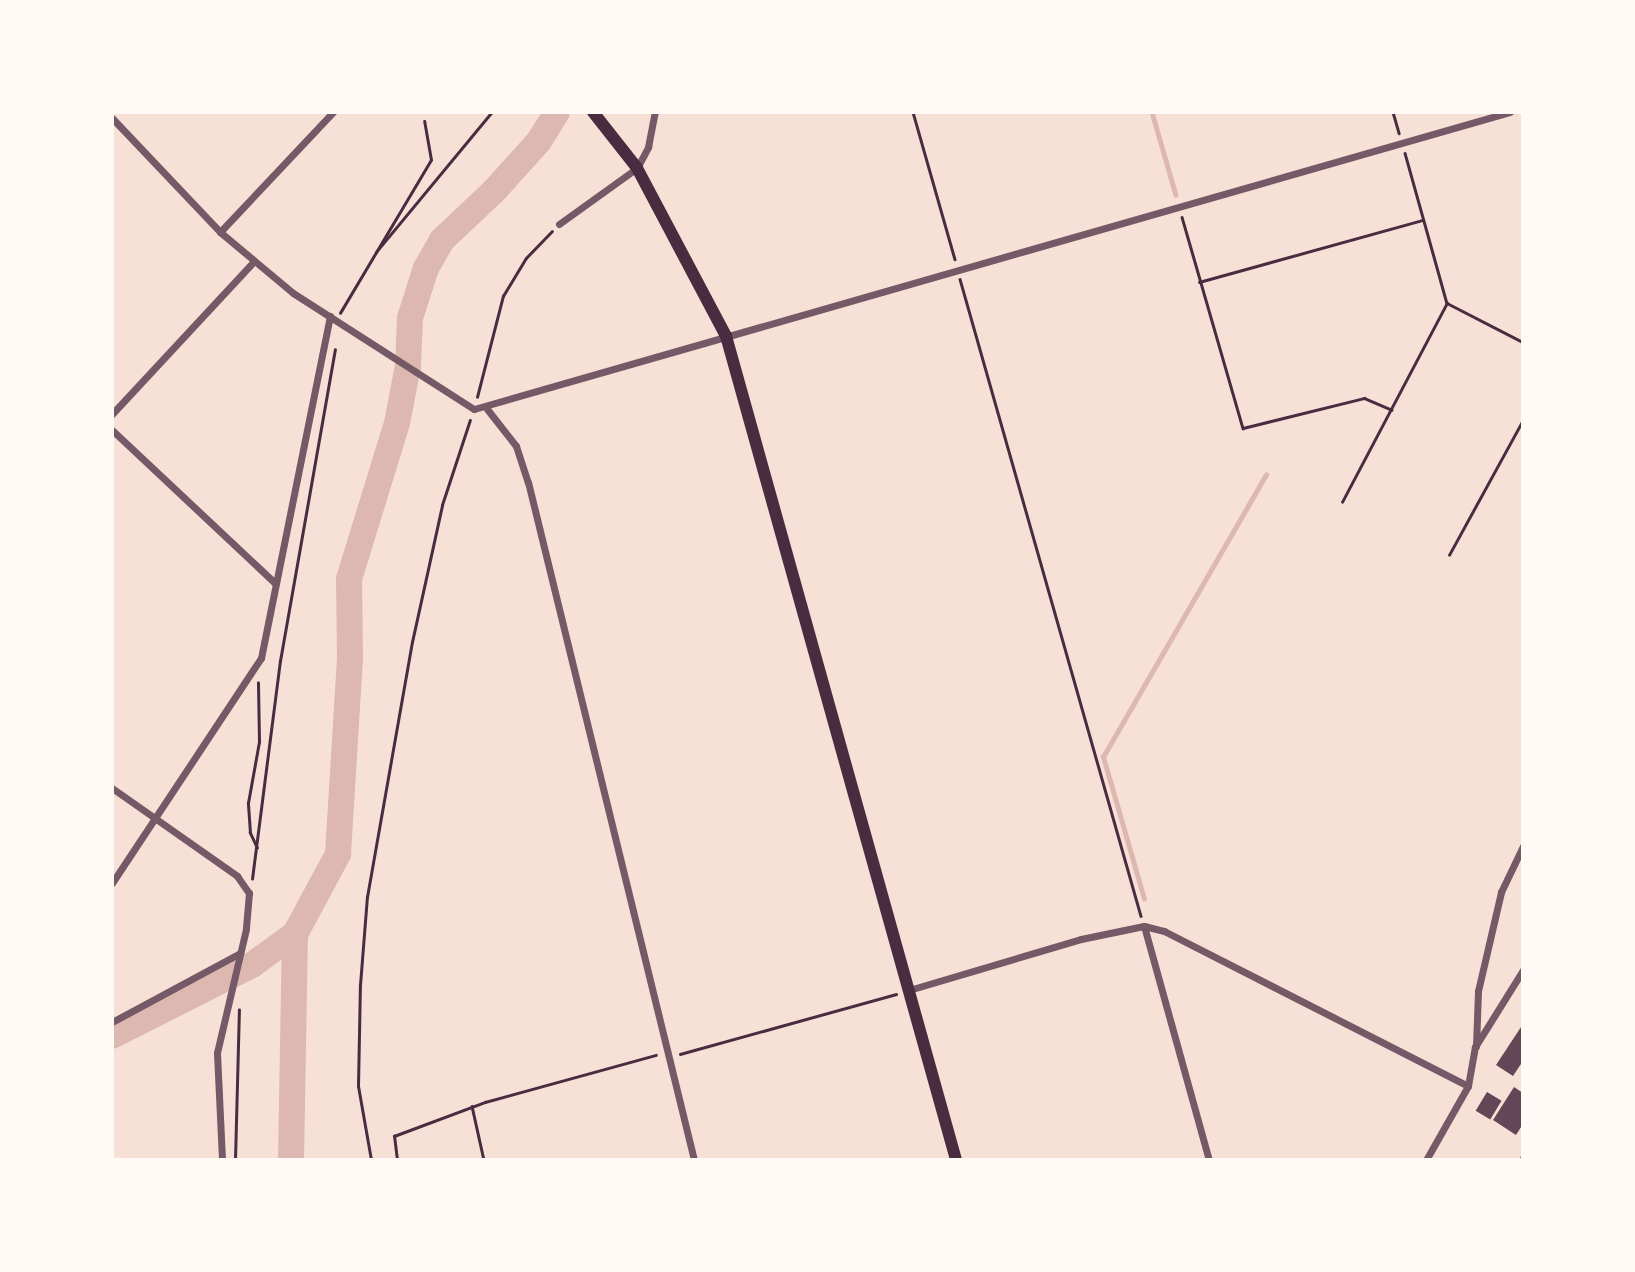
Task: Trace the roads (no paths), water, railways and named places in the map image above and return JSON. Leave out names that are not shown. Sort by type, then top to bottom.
[{"type":"main road","points":[[593,112],[637,168],[726,336],[956,1160]]},
{"type":"street","points":[[220,232],[333,112]]},
{"type":"street","points":[[559,224],[637,168],[648,147],[655,112]]},
{"type":"street","points":[[112,118],[220,232],[254,261],[471,407],[487,409],[726,336],[1510,112]]},
{"type":"street","points":[[112,414],[254,261]]},
{"type":"street","points":[[112,883],[156,822],[261,658],[275,583],[337,319]]},
{"type":"street","points":[[487,409],[516,446],[528,482],[694,1160]]},
{"type":"street","points":[[112,430],[275,583]]},
{"type":"street","points":[[112,788],[156,822],[237,876],[249,893],[239,956],[216,1053],[222,1160]]},
{"type":"street","points":[[1426,1160],[1468,1086],[1475,1047],[1478,991],[1498,904],[1523,846]]},
{"type":"street","points":[[909,990],[1081,939],[1144,926],[1164,931],[1468,1086]]},
{"type":"street","points":[[1144,926],[1209,1160]]},
{"type":"street","points":[[112,1023],[239,956]]},
{"type":"street","points":[[1475,1047],[1523,970]]},
{"type":"waterway","points":[[291,1160],[295,934],[338,854],[350,660],[349,579],[397,423],[408,366],[410,318],[426,268],[442,240],[494,191],[539,141],[557,112]]},
{"type":"waterway","points":[[1152,112],[1176,195]]},
{"type":"waterway","points":[[1144,899],[1103,757],[1266,475]]},
{"type":"waterway","points":[[112,1036],[252,965],[295,934]]}]
